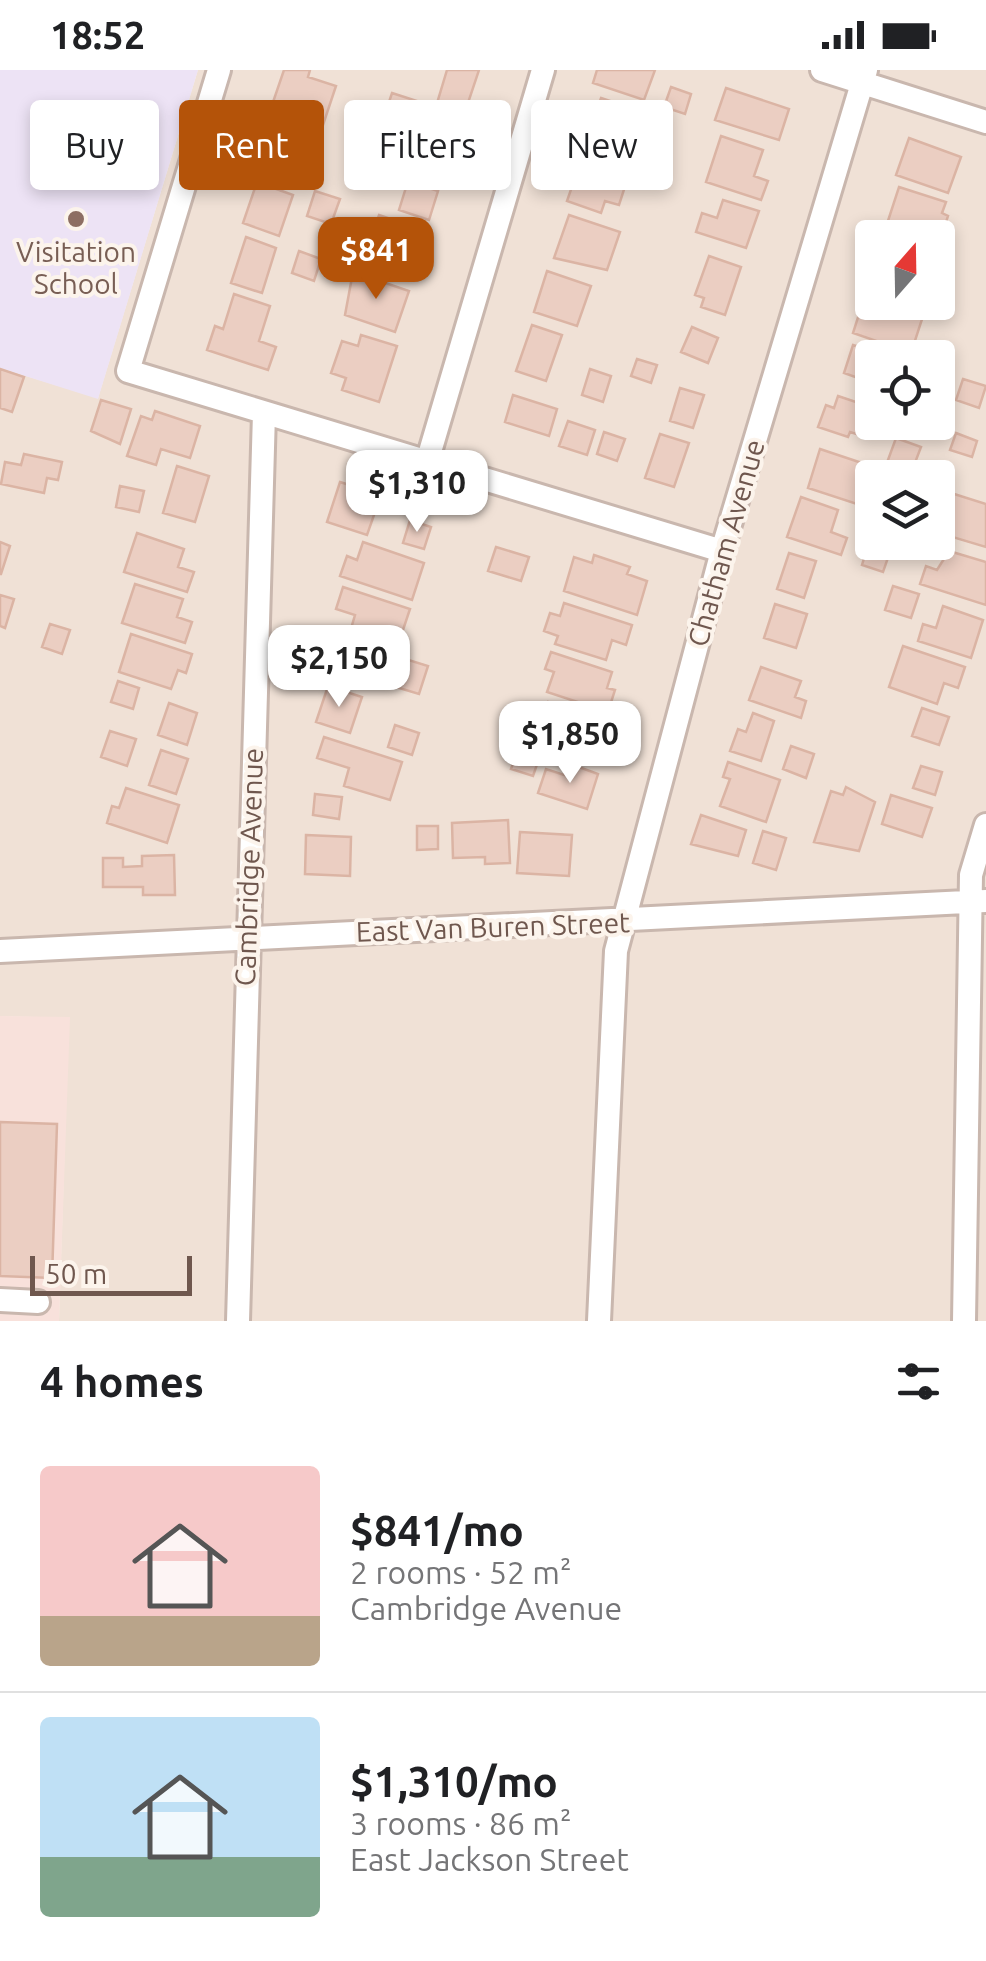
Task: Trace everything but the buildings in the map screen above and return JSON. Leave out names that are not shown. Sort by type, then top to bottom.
[{"type":"street","points":[[218,70],[128,371],[722,551]]},
{"type":"street","points":[[428,462],[543,70]]},
{"type":"street","points":[[822,70],[864,76],[986,122]]},
{"type":"street","name":"Chatham Avenue","points":[[599,1321],[611,1008],[622,922],[722,551],[864,76]]},
{"type":"street","name":"Cambridge Avenue","points":[[238,1321],[264,413]]},
{"type":"street","points":[[964,1321],[979,901],[972,875],[986,825]]},
{"type":"street","name":"East Van Buren Street","points":[[0,951],[979,901]]},
{"type":"street","points":[[0,1300],[38,1302]]},
{"type":"shaded area","name":"Visitation School","points":[[0,70],[198,70],[189,100],[179,100],[179,133],[98,399],[0,368]]},
{"type":"shaded area","points":[[198,70],[986,70],[986,1321],[59,1321],[69,1018],[0,1016],[0,368],[98,398],[179,132],[179,190],[324,190],[324,100],[189,100]]},
{"type":"shaded area","points":[[0,1016],[70,1017],[59,1321],[0,1321]]},
{"type":"place","name":"Visitation School","points":[[76,219]]}]
